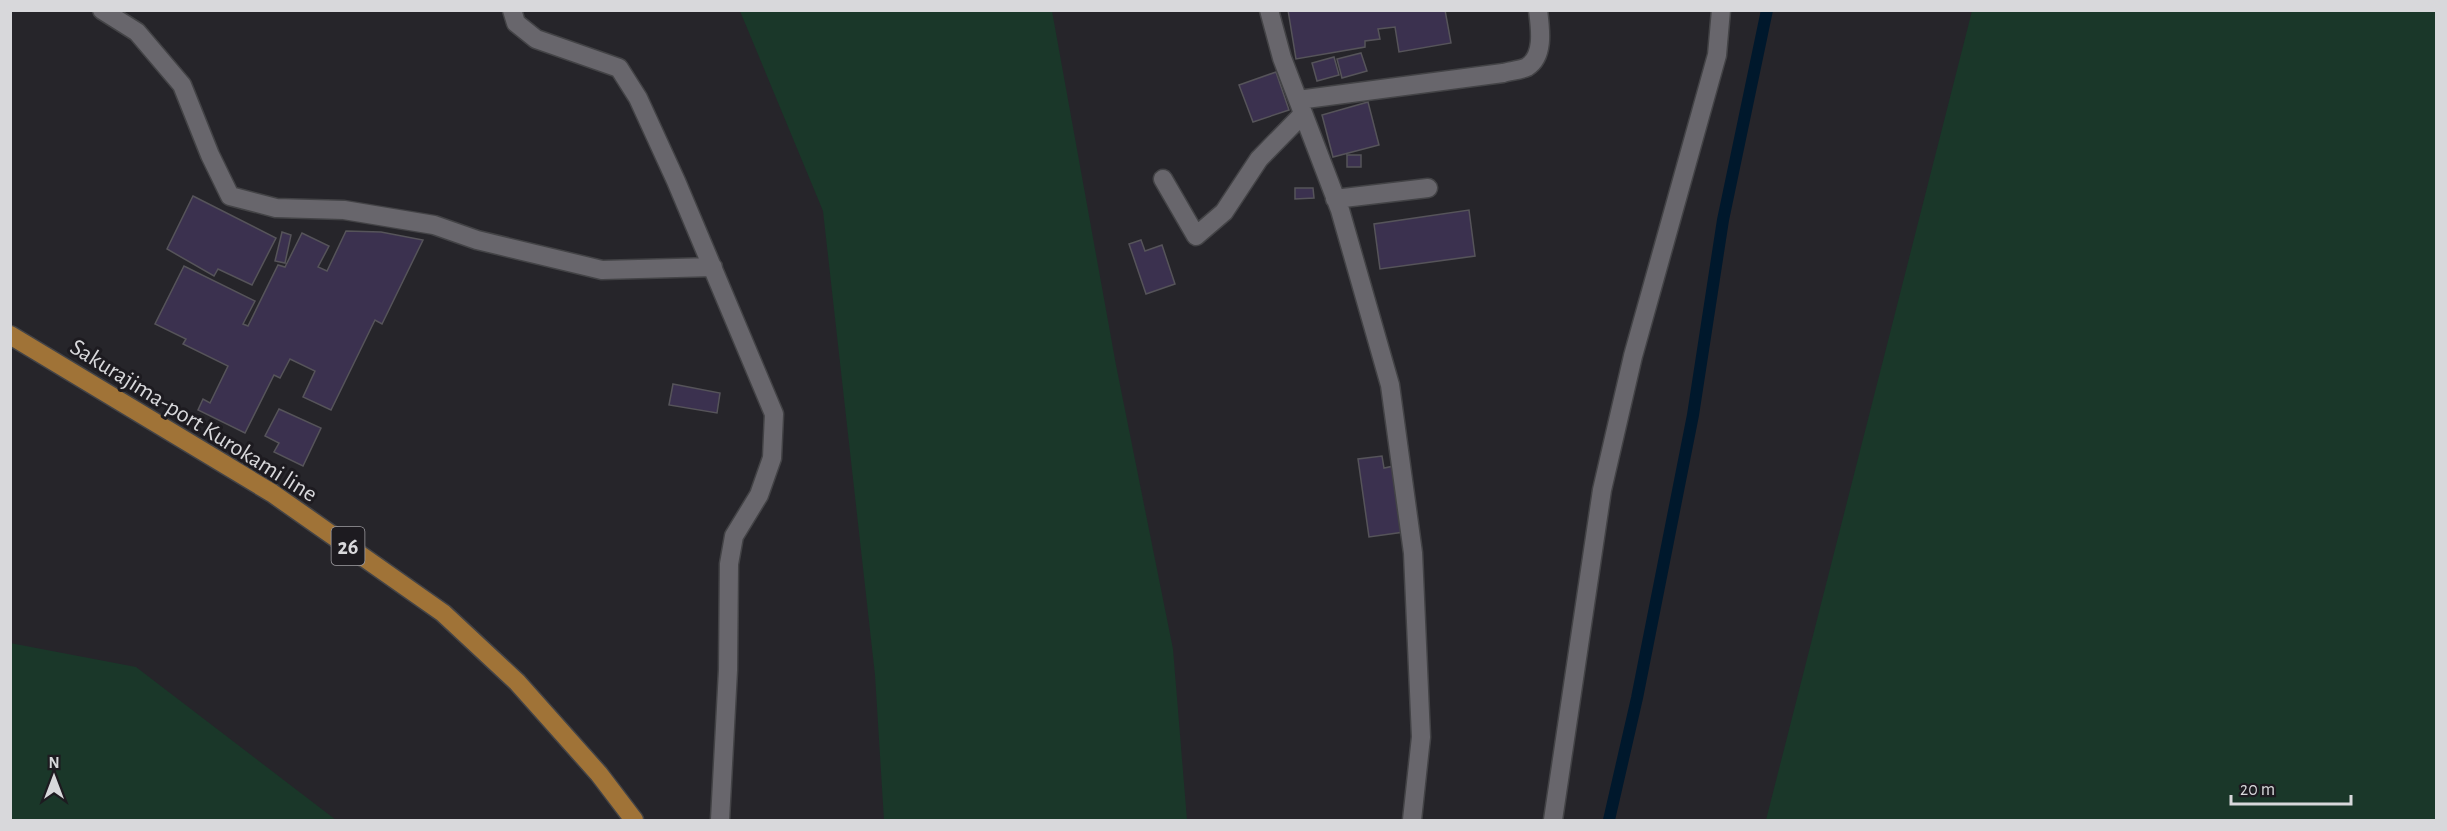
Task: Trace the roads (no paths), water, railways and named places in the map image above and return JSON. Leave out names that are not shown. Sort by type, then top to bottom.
[{"type":"main road","name":"Sakurajima-port Kurokami line","points":[[10,335],[272,494],[443,613],[517,682],[599,774],[634,820]]},
{"type":"street","points":[[102,10],[137,32],[183,85],[210,155],[230,196],[276,208],[344,210],[434,225],[477,240],[602,270],[713,267]]},
{"type":"street","points":[[512,10],[516,23],[536,39],[619,68],[638,98],[713,267],[774,414],[772,458],[759,495],[734,536],[729,564],[728,670],[720,820]]},
{"type":"street","points":[[1269,10],[1282,58],[1341,210],[1390,385],[1413,553],[1421,737],[1412,820]]},
{"type":"street","points":[[1163,178],[1196,236],[1224,212],[1259,159],[1300,107],[1503,73],[1528,66],[1538,54],[1540,29],[1538,10]]},
{"type":"street","points":[[1553,820],[1602,490],[1633,356],[1717,55],[1720,10]]},
{"type":"street","points":[[1335,199],[1428,188]]},
{"type":"waterway","points":[[1609,820],[1637,698],[1693,415],[1723,220],[1767,10]]}]
